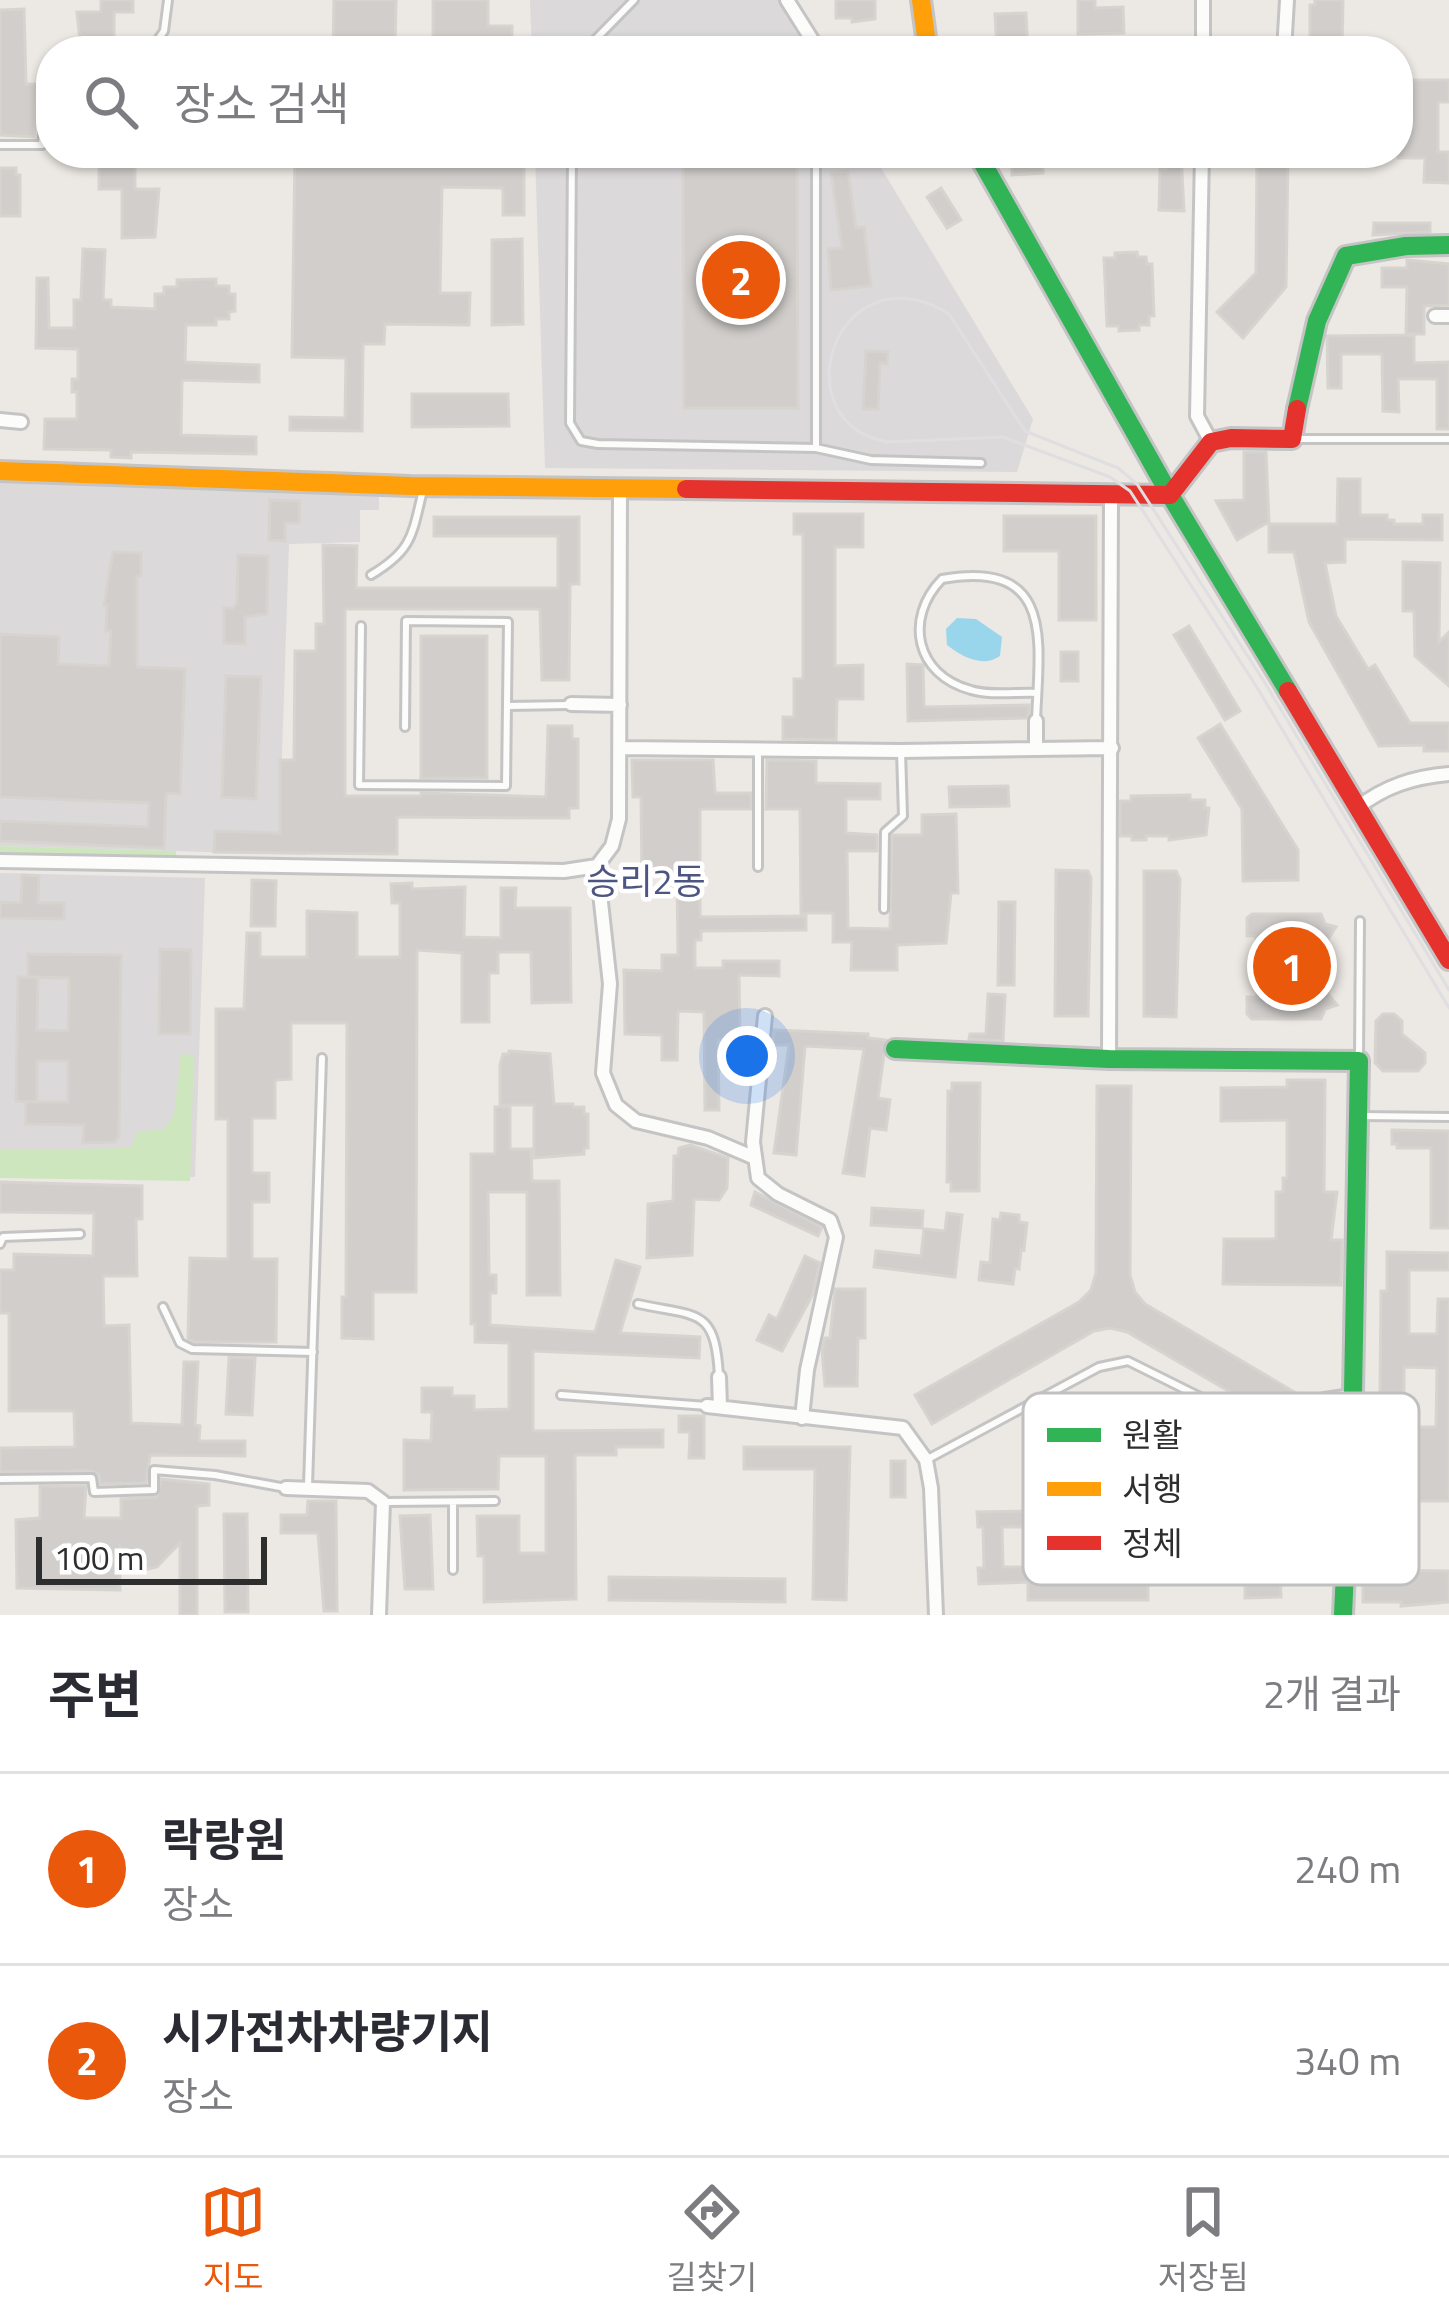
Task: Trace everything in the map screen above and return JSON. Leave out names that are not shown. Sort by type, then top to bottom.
[{"type":"street","points":[[788,0],[810,36]]},
{"type":"street","points":[[921,0],[926,36]]},
{"type":"street","points":[[1203,0],[1203,36]]},
{"type":"street","points":[[1285,36],[1287,0]]},
{"type":"street","points":[[985,168],[1170,495],[1449,960]]},
{"type":"street","points":[[1202,168],[1197,416],[1211,442]]},
{"type":"street","points":[[1170,495],[1211,442],[1292,439],[1300,386],[1329,284],[1346,256],[1449,245]]},
{"type":"street","points":[[0,420],[21,422]]},
{"type":"street","points":[[0,471],[424,486],[1170,495]]},
{"type":"street","points":[[620,487],[619,819],[612,845],[597,866],[610,984],[603,1073],[616,1106],[636,1121],[708,1138],[754,1158]]},
{"type":"street","points":[[1108,1059],[1111,494]]},
{"type":"street","points":[[571,704],[620,705]]},
{"type":"street","points":[[1036,721],[1036,749]]},
{"type":"street","points":[[620,748],[1112,748]]},
{"type":"street","points":[[1358,808],[1380,790],[1449,773]]},
{"type":"street","points":[[0,861],[564,872],[597,866]]},
{"type":"street","points":[[765,1016],[753,1142],[758,1178],[778,1194],[830,1220],[836,1237],[807,1370],[802,1418]]},
{"type":"street","points":[[896,1049],[1108,1059],[1359,1061],[1353,1393]]},
{"type":"street","points":[[719,1377],[714,1407],[903,1428],[926,1460],[931,1488],[936,1615]]},
{"type":"street","points":[[286,1488],[368,1491],[382,1502],[379,1615]]},
{"type":"street","points":[[1343,1615],[1344,1585]]},
{"type":"lane","points":[[160,36],[168,0]]},
{"type":"lane","points":[[599,36],[634,0]]},
{"type":"lane","points":[[0,145],[36,145]]},
{"type":"lane","points":[[572,168],[570,423],[581,441],[816,448],[871,460],[980,463]]},
{"type":"lane","points":[[816,168],[816,448]]},
{"type":"lane","points":[[1292,439],[1449,439]]},
{"type":"lane","points":[[371,574],[396,560],[410,544],[424,486]]},
{"type":"lane","points":[[1036,721],[1040,634],[1034,609],[1020,591],[986,574],[942,579],[922,604],[920,626],[922,650],[934,668],[944,679],[973,691],[1037,692]]},
{"type":"lane","points":[[361,626],[359,784],[506,786],[508,622],[406,620],[405,727]]},
{"type":"lane","points":[[507,706],[571,704]]},
{"type":"lane","points":[[758,749],[758,867]]},
{"type":"lane","points":[[884,909],[885,832],[903,816],[902,751]]},
{"type":"lane","points":[[1359,1061],[1360,922]]},
{"type":"lane","points":[[308,1489],[322,1058]]},
{"type":"lane","points":[[1358,1116],[1449,1117]]},
{"type":"lane","points":[[0,1244],[3,1237],[80,1234]]},
{"type":"lane","points":[[638,1304],[702,1318],[715,1331],[719,1377]]},
{"type":"lane","points":[[163,1306],[180,1343],[192,1349],[313,1352]]},
{"type":"lane","points":[[1051,1393],[1099,1367],[1128,1361],[1192,1393]]},
{"type":"lane","points":[[561,1395],[714,1407]]},
{"type":"lane","points":[[926,1460],[1023,1408]]},
{"type":"lane","points":[[0,1479],[92,1478],[94,1492],[154,1490],[154,1470],[215,1474],[286,1488]]},
{"type":"lane","points":[[382,1502],[495,1502]]},
{"type":"lane","points":[[453,1502],[453,1570]]},
{"type":"shaded area","points":[[530,0],[778,0],[800,36],[531,36]]},
{"type":"shaded area","points":[[535,168],[881,168],[1033,419],[1017,472],[545,468]]},
{"type":"shaded area","points":[[0,460],[379,477],[379,510],[360,510],[360,542],[289,544],[280,815],[307,820],[306,855],[0,846]]},
{"type":"shaded area","points":[[0,873],[205,878],[195,1177],[0,1172]]},
{"type":"green space","points":[[0,846],[176,851],[176,859],[0,854]]},
{"type":"green space","points":[[181,1054],[194,1055],[190,1181],[0,1178],[0,1150],[131,1148],[137,1132],[164,1129],[174,1115]]},
{"type":"water","points":[[957,618],[976,619],[1002,637],[1000,656],[980,661],[947,645],[946,629]]},
{"type":"building","points":[[101,0],[133,0],[133,12],[114,12],[114,36],[79,36],[77,12],[101,12]]},
{"type":"building","points":[[334,0],[396,0],[395,36],[333,36]]},
{"type":"building","points":[[433,0],[488,0],[488,26],[512,26],[512,36],[433,36]]},
{"type":"building","points":[[836,0],[875,0],[875,19],[836,18]]},
{"type":"building","points":[[1078,0],[1095,0],[1095,8],[1123,7],[1124,33],[1078,34]]},
{"type":"building","points":[[1315,0],[1343,0],[1342,36],[1310,36],[1310,5]]},
{"type":"building","points":[[24,9],[26,84],[36,84],[34,137],[0,135],[0,10]]},
{"type":"building","points":[[1026,13],[1027,36],[996,36],[995,14]]},
{"type":"building","points":[[1413,80],[1449,80],[1449,102],[1438,102],[1438,152],[1449,152],[1449,183],[1424,182],[1425,158],[1413,158]]},
{"type":"building","points":[[0,168],[16,168],[20,175],[20,216],[0,216]]},
{"type":"building","points":[[99,168],[135,168],[135,189],[159,189],[155,237],[122,238],[122,189],[99,189]]},
{"type":"building","points":[[295,168],[524,168],[524,215],[503,215],[503,188],[442,187],[440,293],[470,293],[469,325],[385,324],[384,344],[363,344],[362,431],[290,430],[290,417],[345,418],[346,358],[292,357]]},
{"type":"building","points":[[683,168],[797,168],[798,408],[684,408]]},
{"type":"building","points":[[1012,168],[1043,168],[1043,173],[1012,175]]},
{"type":"building","points":[[1182,168],[1184,211],[1159,210],[1160,169]]},
{"type":"building","points":[[1257,168],[1288,168],[1286,287],[1243,338],[1217,312],[1256,273]]},
{"type":"building","points":[[848,171],[856,228],[864,227],[871,286],[831,290],[828,249],[842,248],[831,173]]},
{"type":"building","points":[[941,188],[961,220],[947,228],[927,197]]},
{"type":"building","points":[[1374,223],[1430,223],[1430,232],[1373,235]]},
{"type":"building","points":[[522,239],[523,324],[492,325],[492,240]]},
{"type":"building","points":[[83,249],[105,250],[103,300],[111,300],[111,307],[155,309],[155,294],[164,294],[164,287],[177,287],[177,280],[216,279],[216,286],[229,286],[229,294],[235,294],[235,311],[229,312],[229,319],[216,319],[216,325],[186,325],[185,362],[259,365],[259,382],[182,380],[181,435],[256,437],[256,454],[131,452],[131,458],[111,457],[111,450],[44,449],[45,419],[77,419],[72,379],[78,379],[78,349],[36,348],[37,278],[48,278],[49,328],[74,328],[74,300],[81,300]]},
{"type":"building","points":[[1137,252],[1152,264],[1154,316],[1149,316],[1149,325],[1139,325],[1139,330],[1119,331],[1119,326],[1107,326],[1104,258]]},
{"type":"building","points":[[1407,260],[1449,264],[1449,305],[1424,306],[1424,334],[1406,334],[1407,287],[1382,287],[1382,268],[1407,268]]},
{"type":"building","points":[[1414,335],[1414,363],[1449,362],[1449,429],[1437,429],[1437,379],[1398,379],[1399,412],[1383,411],[1382,354],[1341,354],[1341,388],[1328,388],[1327,336]]},
{"type":"building","points":[[866,351],[888,352],[887,364],[880,363],[878,409],[863,409]]},
{"type":"building","points":[[412,394],[508,394],[509,426],[412,427]]},
{"type":"building","points":[[1244,452],[1266,452],[1269,522],[1237,540],[1216,501],[1244,500]]},
{"type":"building","points":[[1338,479],[1360,479],[1360,515],[1387,515],[1394,524],[1423,524],[1423,515],[1442,515],[1442,540],[1345,539],[1345,562],[1325,563],[1336,616],[1368,669],[1375,665],[1410,723],[1449,723],[1449,751],[1424,751],[1424,745],[1379,746],[1309,622],[1294,552],[1269,552],[1269,524],[1337,524]]},
{"type":"building","points":[[270,500],[300,501],[299,523],[285,523],[285,541],[269,540]]},
{"type":"building","points":[[794,514],[863,514],[863,547],[835,547],[835,666],[863,665],[863,699],[837,699],[836,740],[783,739],[783,717],[794,717],[794,679],[803,679],[803,534],[794,534]]},
{"type":"building","points":[[1004,516],[1096,516],[1096,620],[1059,620],[1059,551],[1004,551]]},
{"type":"building","points":[[434,517],[579,517],[579,584],[570,584],[569,680],[542,680],[540,609],[345,609],[345,796],[546,797],[548,726],[572,726],[572,739],[578,739],[578,808],[569,808],[569,818],[397,817],[397,854],[214,852],[215,831],[280,833],[280,760],[294,760],[295,651],[316,651],[316,624],[324,624],[323,545],[357,546],[356,588],[558,588],[558,536],[434,536]]},
{"type":"building","points":[[113,552],[141,553],[137,667],[185,669],[180,794],[166,793],[164,848],[0,841],[0,821],[148,827],[149,803],[0,797],[0,634],[59,637],[58,664],[109,666],[111,631],[106,631],[104,605]]},
{"type":"building","points":[[238,555],[268,556],[267,614],[245,617],[245,644],[224,643],[224,608],[237,603]]},
{"type":"building","points":[[1403,562],[1440,563],[1439,642],[1449,632],[1449,686],[1415,656],[1414,611],[1403,611]]},
{"type":"building","points":[[1189,626],[1240,711],[1225,720],[1174,635]]},
{"type":"building","points":[[421,636],[487,636],[487,778],[421,778]]},
{"type":"building","points":[[1061,652],[1078,652],[1078,681],[1061,681]]},
{"type":"building","points":[[907,664],[923,665],[924,707],[1029,705],[1029,714],[1026,718],[908,721]]},
{"type":"building","points":[[226,676],[261,677],[256,799],[222,797]]},
{"type":"building","points":[[1220,724],[1298,850],[1298,880],[1243,881],[1242,809],[1198,738]]},
{"type":"building","points":[[632,760],[713,760],[715,793],[751,793],[751,809],[700,809],[700,917],[806,916],[806,930],[701,931],[701,940],[695,940],[695,968],[723,968],[723,961],[779,961],[779,976],[739,975],[740,1040],[718,1040],[719,1110],[705,1110],[704,1012],[678,1011],[677,1060],[662,1060],[662,1035],[625,1034],[624,970],[662,971],[662,955],[678,955],[677,875],[642,876],[641,797],[633,797]]},
{"type":"building","points":[[767,760],[816,761],[816,783],[880,784],[880,799],[846,799],[846,833],[877,835],[877,851],[847,851],[848,928],[890,929],[892,835],[922,835],[922,815],[956,814],[958,893],[951,893],[946,943],[897,945],[897,970],[851,970],[852,942],[833,942],[833,913],[801,913],[800,809],[766,809]]},
{"type":"building","points":[[1008,786],[1009,806],[950,807],[949,787]]},
{"type":"building","points":[[1190,795],[1190,800],[1205,800],[1209,808],[1206,835],[1169,840],[1169,836],[1132,840],[1132,836],[1120,836],[1120,801],[1131,801],[1131,796]]},
{"type":"building","points":[[1056,870],[1088,871],[1091,878],[1088,1016],[1055,1016]]},
{"type":"building","points":[[1144,871],[1176,871],[1180,879],[1176,1017],[1144,1016]]},
{"type":"building","points":[[22,875],[39,876],[38,903],[64,903],[64,919],[0,918],[0,902],[21,903]]},
{"type":"building","points":[[252,880],[276,881],[275,926],[251,926]]},
{"type":"building","points":[[412,883],[412,889],[465,887],[464,937],[501,938],[501,888],[516,888],[515,908],[570,908],[571,1002],[532,1003],[531,952],[498,952],[498,973],[489,973],[489,1022],[462,1022],[462,953],[417,950],[416,1292],[373,1292],[373,1339],[342,1338],[347,1023],[291,1023],[291,1079],[275,1080],[275,1118],[252,1118],[252,1173],[269,1173],[269,1202],[252,1202],[252,1259],[277,1259],[276,1342],[194,1342],[188,1339],[190,1258],[228,1259],[228,1119],[216,1119],[216,1009],[244,1009],[247,933],[260,933],[260,957],[307,957],[307,911],[357,913],[357,957],[400,957],[400,903],[392,903],[391,884]]},
{"type":"building","points":[[999,902],[1015,902],[1014,985],[998,985]]},
{"type":"building","points":[[1252,914],[1321,914],[1325,924],[1336,927],[1328,939],[1328,994],[1337,1005],[1325,1009],[1321,1019],[1252,1019],[1247,1014],[1247,997],[1257,997],[1256,936],[1247,936],[1247,918]]},
{"type":"building","points":[[160,949],[191,950],[190,1034],[159,1034]]},
{"type":"building","points":[[28,954],[121,955],[119,1136],[115,1142],[83,1143],[84,1125],[26,1124],[26,1102],[37,1102],[16,1101],[18,977],[28,977]],"holes":[[[38,977],[69,978],[68,1031],[37,1030]],[[37,1061],[68,1061],[68,1102],[37,1102]]]},
{"type":"building","points":[[988,994],[1005,995],[1003,1041],[969,1039],[970,1034],[986,1034]]},
{"type":"building","points":[[1383,1014],[1394,1014],[1402,1021],[1402,1034],[1425,1053],[1425,1063],[1418,1071],[1383,1071],[1375,1063],[1376,1021]]},
{"type":"building","points":[[774,1030],[868,1034],[868,1038],[886,1040],[878,1098],[890,1100],[886,1130],[870,1128],[864,1176],[843,1173],[864,1049],[805,1046],[796,1155],[774,1153],[789,1045],[773,1045]]},
{"type":"building","points":[[509,1051],[550,1054],[554,1104],[584,1107],[588,1114],[584,1154],[534,1158],[534,1105],[500,1105],[500,1065]]},
{"type":"building","points":[[1287,1080],[1325,1080],[1324,1192],[1337,1192],[1331,1240],[1342,1240],[1341,1285],[1223,1284],[1224,1239],[1276,1239],[1276,1192],[1283,1192],[1283,1178],[1287,1178],[1287,1120],[1221,1121],[1221,1088],[1287,1087]]},
{"type":"building","points":[[952,1083],[980,1083],[979,1191],[951,1191],[951,1182],[947,1182]]},
{"type":"building","points":[[1097,1086],[1131,1086],[1130,1275],[1135,1292],[1145,1304],[1296,1393],[1232,1393],[1127,1332],[1110,1328],[1094,1331],[932,1424],[915,1395],[1079,1302],[1091,1290],[1096,1273]]},
{"type":"building","points":[[495,1107],[510,1107],[510,1149],[531,1149],[532,1181],[559,1181],[560,1295],[527,1295],[527,1192],[488,1192],[489,1275],[496,1275],[496,1293],[490,1293],[490,1325],[595,1332],[616,1260],[640,1267],[620,1333],[700,1337],[699,1358],[533,1351],[533,1431],[663,1430],[663,1447],[616,1447],[616,1455],[575,1455],[576,1599],[484,1602],[484,1556],[478,1556],[477,1516],[519,1516],[519,1553],[546,1553],[546,1456],[499,1456],[498,1489],[404,1490],[404,1440],[431,1441],[432,1412],[422,1412],[422,1388],[452,1388],[452,1396],[474,1396],[474,1410],[509,1409],[509,1343],[475,1342],[475,1324],[471,1324],[471,1154],[495,1154]]},
{"type":"building","points":[[1392,1130],[1449,1131],[1449,1228],[1431,1228],[1431,1148],[1397,1148],[1392,1144]]},
{"type":"building","points":[[690,1145],[728,1158],[727,1188],[719,1200],[694,1199],[692,1255],[647,1258],[648,1204],[673,1201],[674,1156],[679,1148]]},
{"type":"building","points":[[0,1182],[142,1186],[142,1219],[136,1219],[137,1276],[103,1276],[104,1326],[129,1325],[131,1423],[182,1425],[184,1362],[198,1362],[195,1425],[200,1426],[199,1441],[245,1441],[245,1456],[150,1455],[146,1483],[100,1484],[99,1475],[92,1471],[0,1472],[0,1448],[75,1447],[74,1411],[9,1411],[9,1313],[0,1313],[0,1270],[14,1270],[14,1254],[93,1256],[94,1213],[0,1212]]},
{"type":"building","points":[[755,1192],[822,1227],[818,1236],[751,1205]]},
{"type":"building","points":[[872,1208],[923,1211],[922,1228],[871,1225]]},
{"type":"building","points":[[947,1213],[962,1215],[955,1277],[874,1267],[876,1251],[921,1256],[924,1229],[945,1231]]},
{"type":"building","points":[[1001,1213],[1019,1215],[1019,1222],[1027,1223],[1013,1284],[979,1280],[981,1262],[990,1263],[993,1219],[1000,1220]]},
{"type":"building","points":[[1387,1252],[1449,1253],[1449,1270],[1409,1270],[1409,1334],[1437,1334],[1438,1299],[1449,1299],[1449,1501],[1419,1501],[1419,1427],[1436,1427],[1437,1368],[1404,1367],[1404,1393],[1380,1393],[1381,1291],[1387,1291]]},
{"type":"building","points":[[805,1256],[820,1263],[813,1294],[782,1351],[757,1340],[769,1315],[777,1319]]},
{"type":"building","points":[[835,1289],[865,1289],[865,1338],[858,1338],[857,1386],[825,1386],[822,1350],[825,1338],[830,1338]]},
{"type":"building","points":[[229,1357],[255,1358],[252,1415],[226,1414]]},
{"type":"building","points":[[679,1416],[704,1416],[704,1458],[689,1458],[690,1432],[679,1432]]},
{"type":"building","points":[[744,1447],[850,1447],[846,1600],[813,1599],[815,1469],[744,1469]]},
{"type":"building","points":[[891,1461],[905,1461],[905,1497],[891,1497]]},
{"type":"building","points":[[161,1479],[209,1484],[209,1505],[197,1506],[197,1615],[180,1615],[180,1543],[157,1567],[148,1569],[138,1567],[120,1547],[120,1590],[17,1588],[16,1520],[40,1518],[40,1486],[86,1486],[84,1518],[121,1518],[121,1499],[157,1497]]},
{"type":"building","points":[[308,1501],[336,1501],[337,1611],[324,1611],[318,1533],[281,1533],[281,1515],[307,1515]]},
{"type":"building","points":[[1023,1511],[1023,1527],[1002,1527],[1003,1567],[1023,1567],[1023,1582],[979,1584],[978,1568],[984,1568],[983,1527],[978,1527],[977,1512]]},
{"type":"building","points":[[224,1514],[247,1514],[248,1612],[225,1612]]},
{"type":"building","points":[[430,1515],[433,1589],[405,1589],[400,1516]]},
{"type":"building","points":[[1419,1571],[1449,1571],[1449,1602],[1401,1606],[1401,1602],[1363,1602],[1363,1585],[1419,1585]]},
{"type":"building","points":[[609,1577],[785,1579],[785,1602],[609,1600]]},
{"type":"building","points":[[1028,1585],[1148,1585],[1148,1600],[1028,1600]]},
{"type":"building","points":[[1245,1585],[1281,1585],[1281,1597],[1245,1598]]},
{"type":"tram line","points":[[1449,990],[1265,683],[1137,484],[1118,468],[1025,431],[949,314],[910,299],[877,302],[851,319],[835,345],[829,374],[835,404],[854,428],[887,442],[1003,437],[1110,477],[1130,491],[1258,689],[1449,1008]]},
{"type":"traffic: fast","points":[[985,168],[1170,495],[1288,691]]},
{"type":"traffic: fast","points":[[1297,409],[1317,321],[1346,256],[1449,245]]},
{"type":"traffic: fast","points":[[895,1049],[1109,1059],[1359,1061],[1353,1393]]},
{"type":"traffic: fast","points":[[1343,1615],[1344,1585]]},
{"type":"traffic: slow","points":[[921,0],[926,36]]},
{"type":"traffic: slow","points":[[0,471],[410,486],[686,489]]},
{"type":"traffic: jam","points":[[686,489],[1170,495],[1211,442],[1292,439],[1297,409]]},
{"type":"traffic: jam","points":[[1288,691],[1449,960]]},
{"type":"place","name":"시가전차차량기지","points":[[741,280]]},
{"type":"place","name":"락랑원","points":[[1292,966]]},
{"type":"district","name":"승리2동","points":[[646,880]]}]
